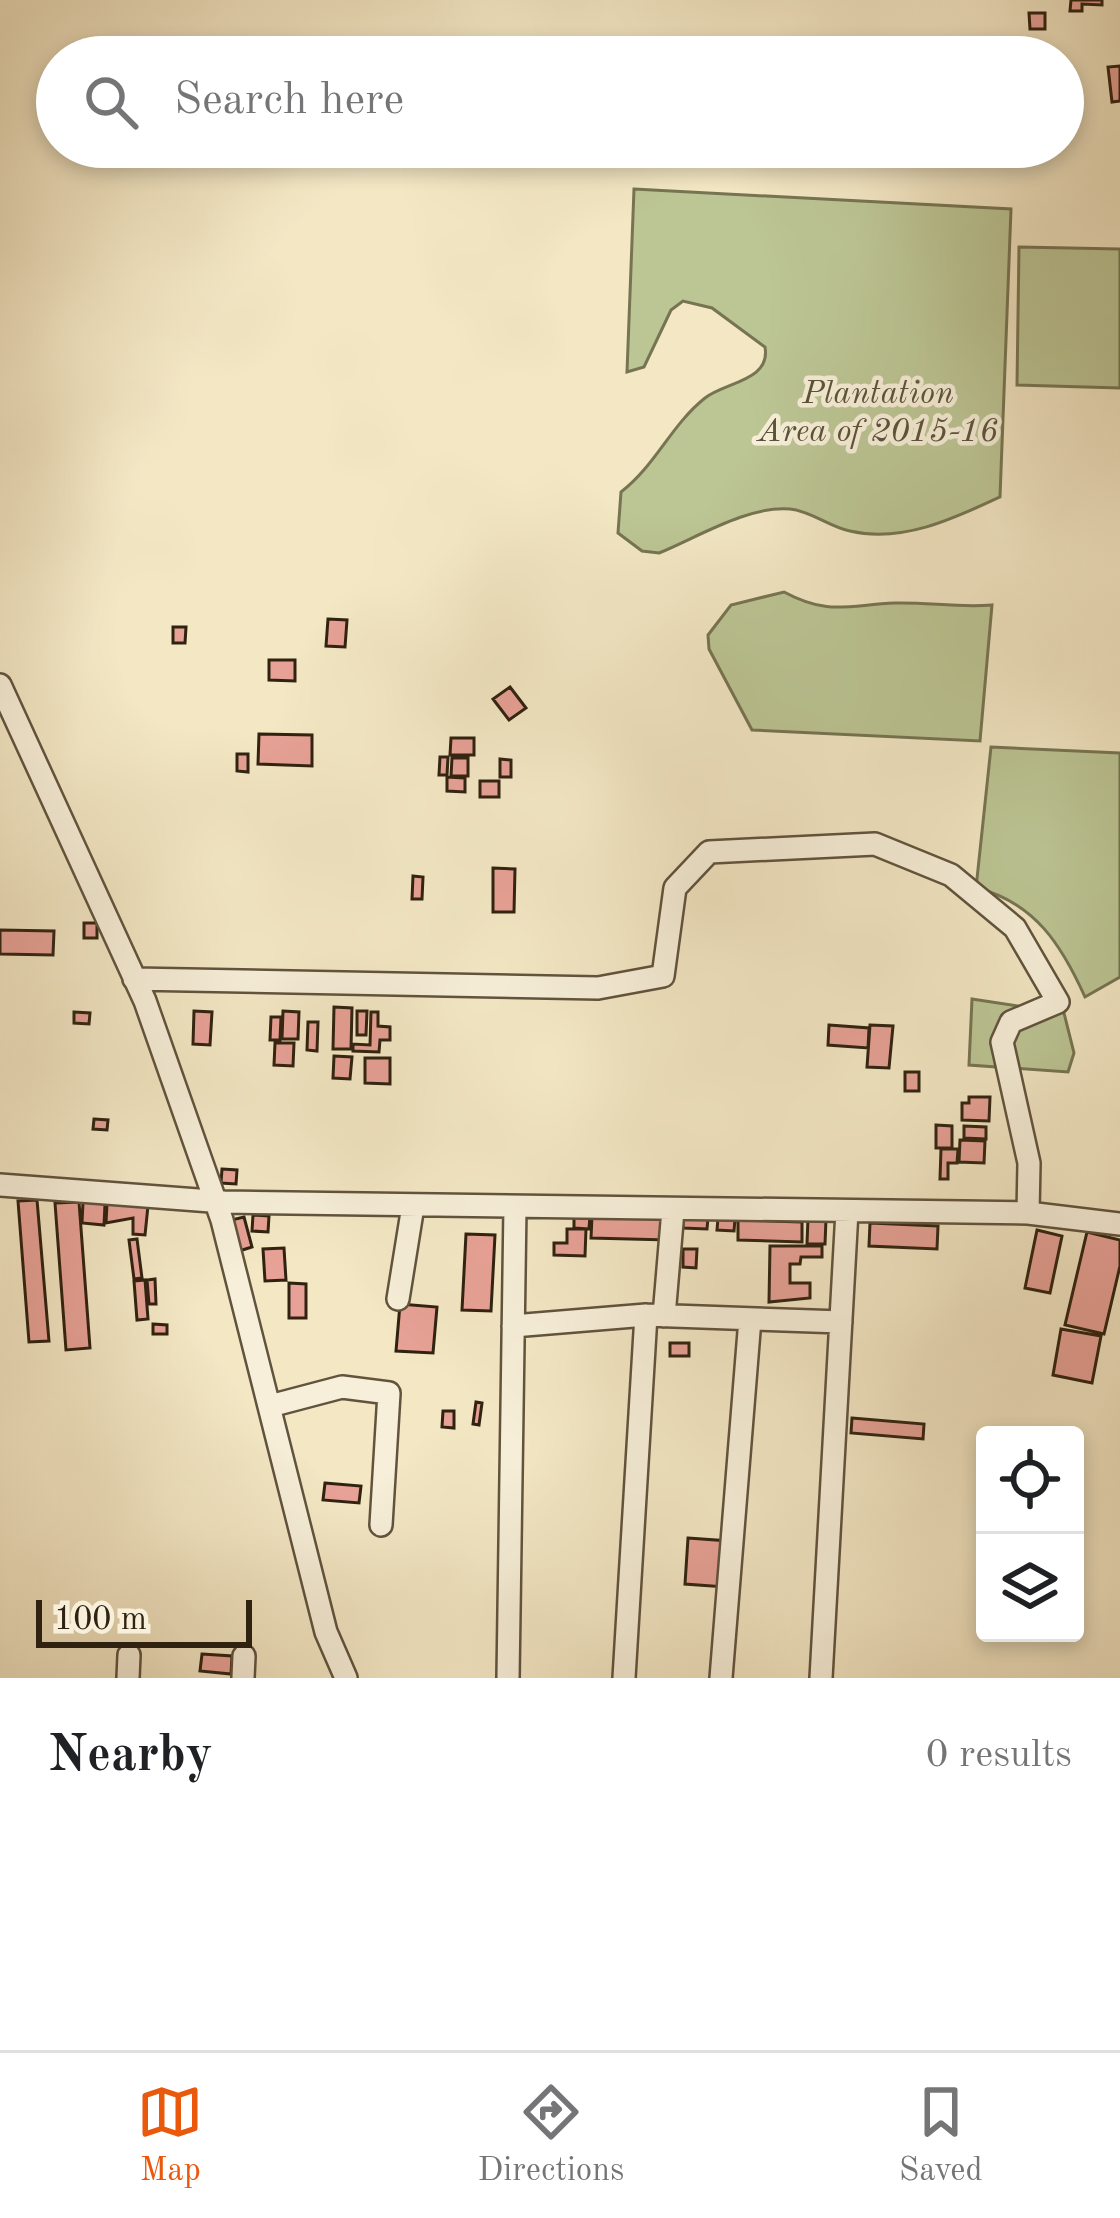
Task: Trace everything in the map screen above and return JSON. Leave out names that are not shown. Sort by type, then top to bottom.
[{"type":"street","points":[[0,685],[134,979],[214,1201],[326,1632],[346,1678]]},
{"type":"street","points":[[134,979],[620,984],[663,976],[675,888],[709,852],[875,844],[952,875],[1015,928],[1058,1002],[1012,1022],[1002,1042],[1029,1162],[1028,1213]]},
{"type":"street","points":[[0,1185],[214,1201],[1028,1213],[1120,1224]]},
{"type":"street","points":[[398,1299],[413,1205]]},
{"type":"street","points":[[508,1678],[515,1207]]},
{"type":"street","points":[[624,1678],[655,1316],[674,1210]]},
{"type":"street","points":[[821,1678],[847,1211]]},
{"type":"street","points":[[513,1326],[655,1316],[841,1322]]},
{"type":"street","points":[[721,1678],[750,1318]]},
{"type":"street","points":[[270,1406],[342,1387],[388,1393],[380,1525]]},
{"type":"street","points":[[128,1678],[129,1654]]},
{"type":"green space","name":"Plantation Area of 2015-16","points":[[634,189],[1011,209],[1000,497],[946,521],[889,534],[850,531],[790,509],[740,517],[659,553],[642,551],[618,533],[621,492],[693,409],[754,374],[765,358],[765,347],[712,308],[683,301],[671,310],[644,367],[627,372]]},
{"type":"green space","points":[[1019,247],[1120,249],[1120,388],[1017,385]]},
{"type":"green space","points":[[784,592],[826,607],[992,605],[980,741],[752,730],[709,649],[708,635],[731,605]]},
{"type":"green space","points":[[991,747],[1120,753],[1120,977],[1085,997],[1067,960],[1030,915],[976,888]]},
{"type":"green space","points":[[972,999],[1064,1013],[1074,1053],[1068,1072],[969,1065]]},
{"type":"building","points":[[1071,0],[1102,0],[1102,5],[1082,4],[1082,11],[1070,11]]},
{"type":"building","points":[[1029,13],[1045,13],[1045,29],[1030,29]]},
{"type":"building","points":[[1120,66],[1120,101],[1112,102],[1108,67]]},
{"type":"building","points":[[328,619],[347,620],[345,647],[326,646]]},
{"type":"building","points":[[173,627],[186,627],[185,643],[173,643]]},
{"type":"building","points":[[269,660],[295,660],[295,681],[269,680]]},
{"type":"building","points":[[510,687],[526,708],[509,720],[493,699]]},
{"type":"building","points":[[259,734],[312,735],[312,766],[258,764]]},
{"type":"building","points":[[451,738],[474,738],[474,755],[450,755]]},
{"type":"building","points":[[237,754],[248,754],[248,772],[237,771]]},
{"type":"building","points":[[440,757],[448,757],[447,775],[439,775]]},
{"type":"building","points":[[452,758],[468,758],[468,776],[451,776]]},
{"type":"building","points":[[500,759],[511,760],[511,777],[500,777]]},
{"type":"building","points":[[447,777],[465,778],[465,792],[447,791]]},
{"type":"building","points":[[480,781],[499,781],[499,797],[480,797]]},
{"type":"building","points":[[493,868],[515,869],[514,912],[493,912]]},
{"type":"building","points":[[413,876],[423,877],[422,899],[412,899]]},
{"type":"building","points":[[84,923],[97,923],[97,938],[84,938]]},
{"type":"building","points":[[0,930],[54,931],[53,955],[0,954]]},
{"type":"building","points":[[334,1007],[352,1008],[351,1049],[333,1049]]},
{"type":"building","points":[[194,1011],[212,1012],[210,1045],[193,1044]]},
{"type":"building","points":[[283,1011],[299,1012],[298,1039],[282,1039]]},
{"type":"building","points":[[357,1011],[367,1011],[366,1035],[357,1035]]},
{"type":"building","points":[[74,1012],[90,1013],[89,1024],[74,1023]]},
{"type":"building","points":[[371,1012],[378,1012],[378,1026],[390,1027],[390,1040],[380,1040],[379,1052],[353,1051],[353,1044],[370,1045]]},
{"type":"building","points":[[271,1017],[281,1017],[280,1040],[270,1040]]},
{"type":"building","points":[[308,1022],[318,1022],[317,1051],[307,1050]]},
{"type":"building","points":[[829,1025],[869,1028],[868,1048],[828,1045]]},
{"type":"building","points":[[870,1025],[893,1026],[889,1068],[867,1067]]},
{"type":"building","points":[[275,1043],[294,1043],[293,1066],[274,1065]]},
{"type":"building","points":[[334,1056],[352,1057],[350,1079],[333,1078]]},
{"type":"building","points":[[365,1058],[390,1058],[390,1084],[365,1083]]},
{"type":"building","points":[[905,1072],[919,1072],[919,1091],[905,1091]]},
{"type":"building","points":[[969,1097],[990,1097],[989,1121],[962,1120],[962,1103],[969,1103]]},
{"type":"building","points":[[94,1119],[108,1120],[107,1130],[93,1129]]},
{"type":"building","points":[[936,1125],[952,1126],[952,1148],[936,1148]]},
{"type":"building","points":[[964,1126],[986,1127],[986,1139],[964,1138]]},
{"type":"building","points":[[960,1140],[985,1141],[984,1163],[959,1162]]},
{"type":"building","points":[[941,1149],[958,1149],[957,1163],[948,1163],[948,1179],[940,1179]]},
{"type":"building","points":[[222,1169],[237,1170],[236,1184],[221,1183]]},
{"type":"building","points":[[37,1200],[49,1341],[29,1342],[18,1201]]},
{"type":"building","points":[[79,1202],[90,1348],[66,1350],[55,1203]]},
{"type":"building","points":[[83,1202],[105,1204],[104,1225],[82,1223]]},
{"type":"building","points":[[107,1204],[148,1206],[145,1235],[133,1234],[133,1218],[106,1223]]},
{"type":"building","points":[[253,1215],[269,1216],[268,1232],[252,1231]]},
{"type":"building","points":[[574,1215],[590,1215],[589,1229],[574,1228]]},
{"type":"building","points":[[592,1216],[669,1219],[668,1240],[591,1238]]},
{"type":"building","points":[[244,1217],[252,1247],[236,1252],[227,1221]]},
{"type":"building","points":[[683,1217],[708,1218],[707,1229],[683,1228]]},
{"type":"building","points":[[718,1218],[735,1219],[734,1231],[717,1230]]},
{"type":"building","points":[[808,1218],[826,1219],[825,1244],[807,1244]]},
{"type":"building","points":[[738,1220],[802,1222],[802,1242],[738,1240]]},
{"type":"building","points":[[870,1223],[938,1226],[937,1249],[869,1246]]},
{"type":"building","points":[[567,1229],[586,1229],[585,1256],[554,1255],[554,1243],[567,1243]]},
{"type":"building","points":[[1037,1230],[1062,1236],[1050,1293],[1025,1288]]},
{"type":"building","points":[[1087,1232],[1120,1240],[1120,1266],[1104,1334],[1065,1325]]},
{"type":"building","points":[[466,1234],[495,1235],[491,1311],[462,1310]]},
{"type":"building","points":[[137,1239],[142,1278],[134,1279],[129,1240]]},
{"type":"building","points":[[770,1246],[822,1246],[822,1257],[801,1257],[800,1264],[790,1264],[790,1283],[810,1283],[810,1298],[769,1302]]},
{"type":"building","points":[[284,1248],[286,1280],[265,1281],[263,1249]]},
{"type":"building","points":[[683,1249],[697,1249],[696,1268],[683,1267]]},
{"type":"building","points":[[155,1279],[156,1304],[149,1304],[147,1280]]},
{"type":"building","points":[[145,1280],[148,1319],[137,1320],[134,1281]]},
{"type":"building","points":[[289,1283],[306,1284],[306,1318],[289,1318]]},
{"type":"building","points":[[400,1304],[437,1307],[433,1353],[396,1351]]},
{"type":"building","points":[[153,1324],[167,1325],[167,1334],[153,1334]]},
{"type":"building","points":[[1061,1329],[1101,1336],[1092,1383],[1053,1375]]},
{"type":"building","points":[[670,1343],[689,1343],[689,1356],[670,1356]]},
{"type":"building","points":[[476,1402],[482,1403],[479,1425],[473,1424]]},
{"type":"building","points":[[443,1411],[454,1411],[454,1428],[442,1427]]},
{"type":"building","points":[[852,1418],[924,1424],[923,1439],[851,1433]]},
{"type":"building","points":[[325,1483],[361,1486],[359,1503],[323,1500]]},
{"type":"building","points":[[688,1538],[729,1541],[725,1587],[685,1584]]},
{"type":"building","points":[[202,1654],[232,1656],[231,1674],[200,1671]]}]
